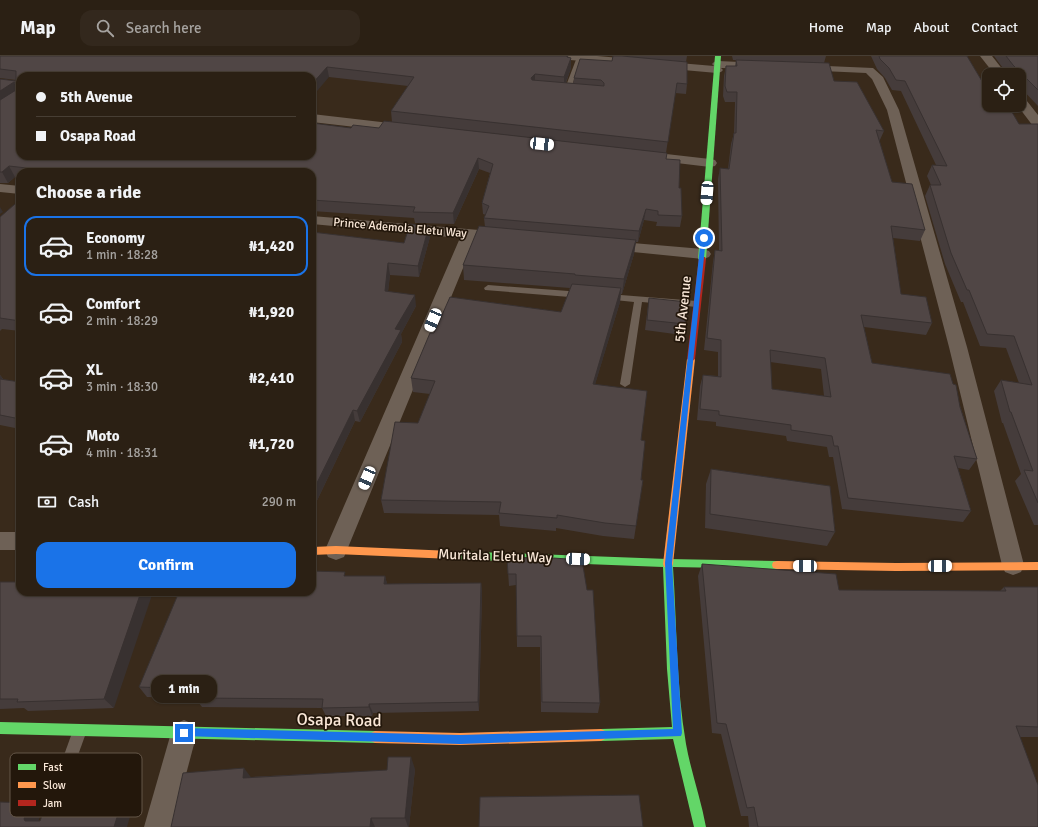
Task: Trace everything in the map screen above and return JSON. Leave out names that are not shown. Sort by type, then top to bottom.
[{"type":"street","points":[[559,56],[776,67]]},
{"type":"street","points":[[986,56],[995,68]]},
{"type":"street","name":"5th Avenue","points":[[700,827],[697,806],[684,767],[678,733],[668,563],[703,254],[718,63]]},
{"type":"street","points":[[791,68],[869,70],[877,77],[893,110],[958,347],[1013,565]]},
{"type":"street","points":[[1026,102],[1038,123]]},
{"type":"street","points":[[316,118],[421,130]]},
{"type":"street","points":[[624,153],[710,163]]},
{"type":"street","points":[[0,188],[16,190]]},
{"type":"street","name":"Prince Ademola Eletu Way","points":[[316,220],[516,238]]},
{"type":"street","points":[[336,550],[469,234]]},
{"type":"street","points":[[594,244],[703,254]]},
{"type":"street","name":"Muritala Eletu Way","points":[[316,551],[336,550],[668,563],[896,567],[1038,566]]},
{"type":"street","name":"Osapa Road","points":[[0,728],[460,739],[678,733]]},
{"type":"street","points":[[158,827],[184,733]]},
{"type":"lane","points":[[567,91],[579,58]]},
{"type":"lane","points":[[488,288],[697,304]]},
{"type":"lane","points":[[624,384],[638,300]]},
{"type":"lane","points":[[72,753],[80,730]]},
{"type":"lane","points":[[45,827],[49,817]]},
{"type":"building","points":[[0,56],[567,56],[571,58],[564,77],[535,74],[531,78],[532,80],[604,86],[604,83],[601,80],[574,78],[580,59],[612,61],[613,56],[622,56],[687,62],[687,84],[677,83],[668,142],[391,111],[414,77],[327,67],[316,79],[316,72],[16,72],[0,69]]},
{"type":"building","points":[[879,56],[967,56],[982,81],[982,112],[1012,112],[1019,124],[1038,124],[1038,503],[1024,470],[1033,471],[1010,412],[1001,380],[1032,385],[1014,336],[987,334],[969,290],[967,290],[951,253],[930,185],[941,185],[932,165],[947,166],[905,81],[896,80],[889,68]]},
{"type":"building","points":[[1006,56],[1038,56],[1038,90],[1026,78],[1026,68],[1016,68]]},
{"type":"building","points":[[736,60],[829,63],[834,81],[857,82],[884,131],[876,130],[892,182],[912,184],[925,230],[891,226],[901,294],[926,297],[932,323],[861,315],[872,363],[950,374],[953,384],[956,385],[960,407],[977,459],[954,456],[971,511],[848,498],[838,446],[834,446],[832,436],[791,430],[791,425],[719,415],[719,411],[700,409],[703,375],[721,377],[721,340],[707,338],[715,250],[722,251],[720,168],[729,169],[734,133],[736,133],[737,92],[727,92],[725,86],[726,66],[737,66]],"holes":[[[770,350],[825,358],[831,397],[772,389]]]},
{"type":"building","points":[[0,79],[16,81],[16,83],[14,82],[0,91]]},
{"type":"building","points":[[16,90],[16,160],[316,160],[316,124],[351,128],[353,125],[379,128],[384,121],[667,153],[666,159],[680,160],[679,188],[681,188],[682,216],[658,215],[658,211],[646,209],[639,231],[484,218],[489,206],[482,203],[493,164],[478,158],[453,213],[413,212],[415,207],[316,200],[316,168],[27,168],[9,166],[0,172],[0,100]]},
{"type":"building","points":[[16,204],[16,320],[0,318],[0,217]]},
{"type":"building","points":[[410,224],[429,226],[418,266],[388,263],[385,291],[415,295],[395,329],[401,330],[357,411],[353,410],[316,485],[316,232],[404,243]]},
{"type":"building","points":[[479,226],[636,240],[624,279],[463,265]]},
{"type":"building","points":[[572,284],[621,288],[593,384],[647,391],[641,440],[645,441],[641,480],[643,480],[636,526],[605,523],[557,515],[557,518],[499,513],[501,502],[381,500],[395,422],[418,423],[435,381],[411,378],[430,333],[434,333],[450,297],[561,312]]},
{"type":"building","points":[[649,298],[687,302],[685,324],[647,320]]},
{"type":"building","points":[[0,379],[16,381],[16,418],[0,415]]},
{"type":"building","points":[[711,469],[830,486],[835,532],[710,514]]},
{"type":"building","points":[[507,557],[534,558],[534,560],[553,558],[582,560],[587,590],[593,590],[600,703],[542,702],[541,636],[517,636],[516,574],[508,574]]},
{"type":"building","points":[[702,564],[836,574],[839,590],[1006,591],[1004,587],[1038,587],[1038,727],[1016,726],[1038,785],[1038,827],[758,827],[754,807],[747,808],[726,724],[717,723]]},
{"type":"building","points":[[316,571],[345,572],[344,576],[385,576],[384,584],[481,583],[478,702],[369,704],[369,707],[322,708],[323,699],[195,698],[197,689],[139,687],[177,596],[316,596]]},
{"type":"building","points":[[0,582],[16,582],[16,596],[140,596],[104,699],[17,702],[18,699],[0,699]]},
{"type":"building","points":[[388,757],[411,757],[405,818],[371,818],[370,827],[171,827],[183,773],[244,768],[243,778],[387,770]]},
{"type":"building","points":[[639,795],[643,827],[479,827],[480,797]]},
{"type":"building","points":[[0,802],[10,802],[10,817],[25,817],[25,821],[40,821],[42,817],[117,817],[114,827],[0,827]]},
{"type":"traffic: fast","points":[[702,259],[718,56]]},
{"type":"traffic: fast","points":[[452,555],[668,563],[777,565]]},
{"type":"traffic: fast","points":[[668,564],[673,669],[678,732],[682,756],[700,827]]},
{"type":"traffic: fast","points":[[0,728],[375,737]]},
{"type":"traffic: fast","points":[[601,735],[678,733]]},
{"type":"traffic: slow","points":[[668,564],[691,359]]},
{"type":"traffic: slow","points":[[316,551],[336,550],[452,555]]},
{"type":"traffic: slow","points":[[777,565],[896,567],[1038,566]]},
{"type":"traffic: slow","points":[[375,737],[460,739],[601,735]]},
{"type":"traffic: jam","points":[[691,359],[702,259]]},
{"type":"route","points":[[184,733],[460,739],[678,733],[668,563],[704,238]]}]
